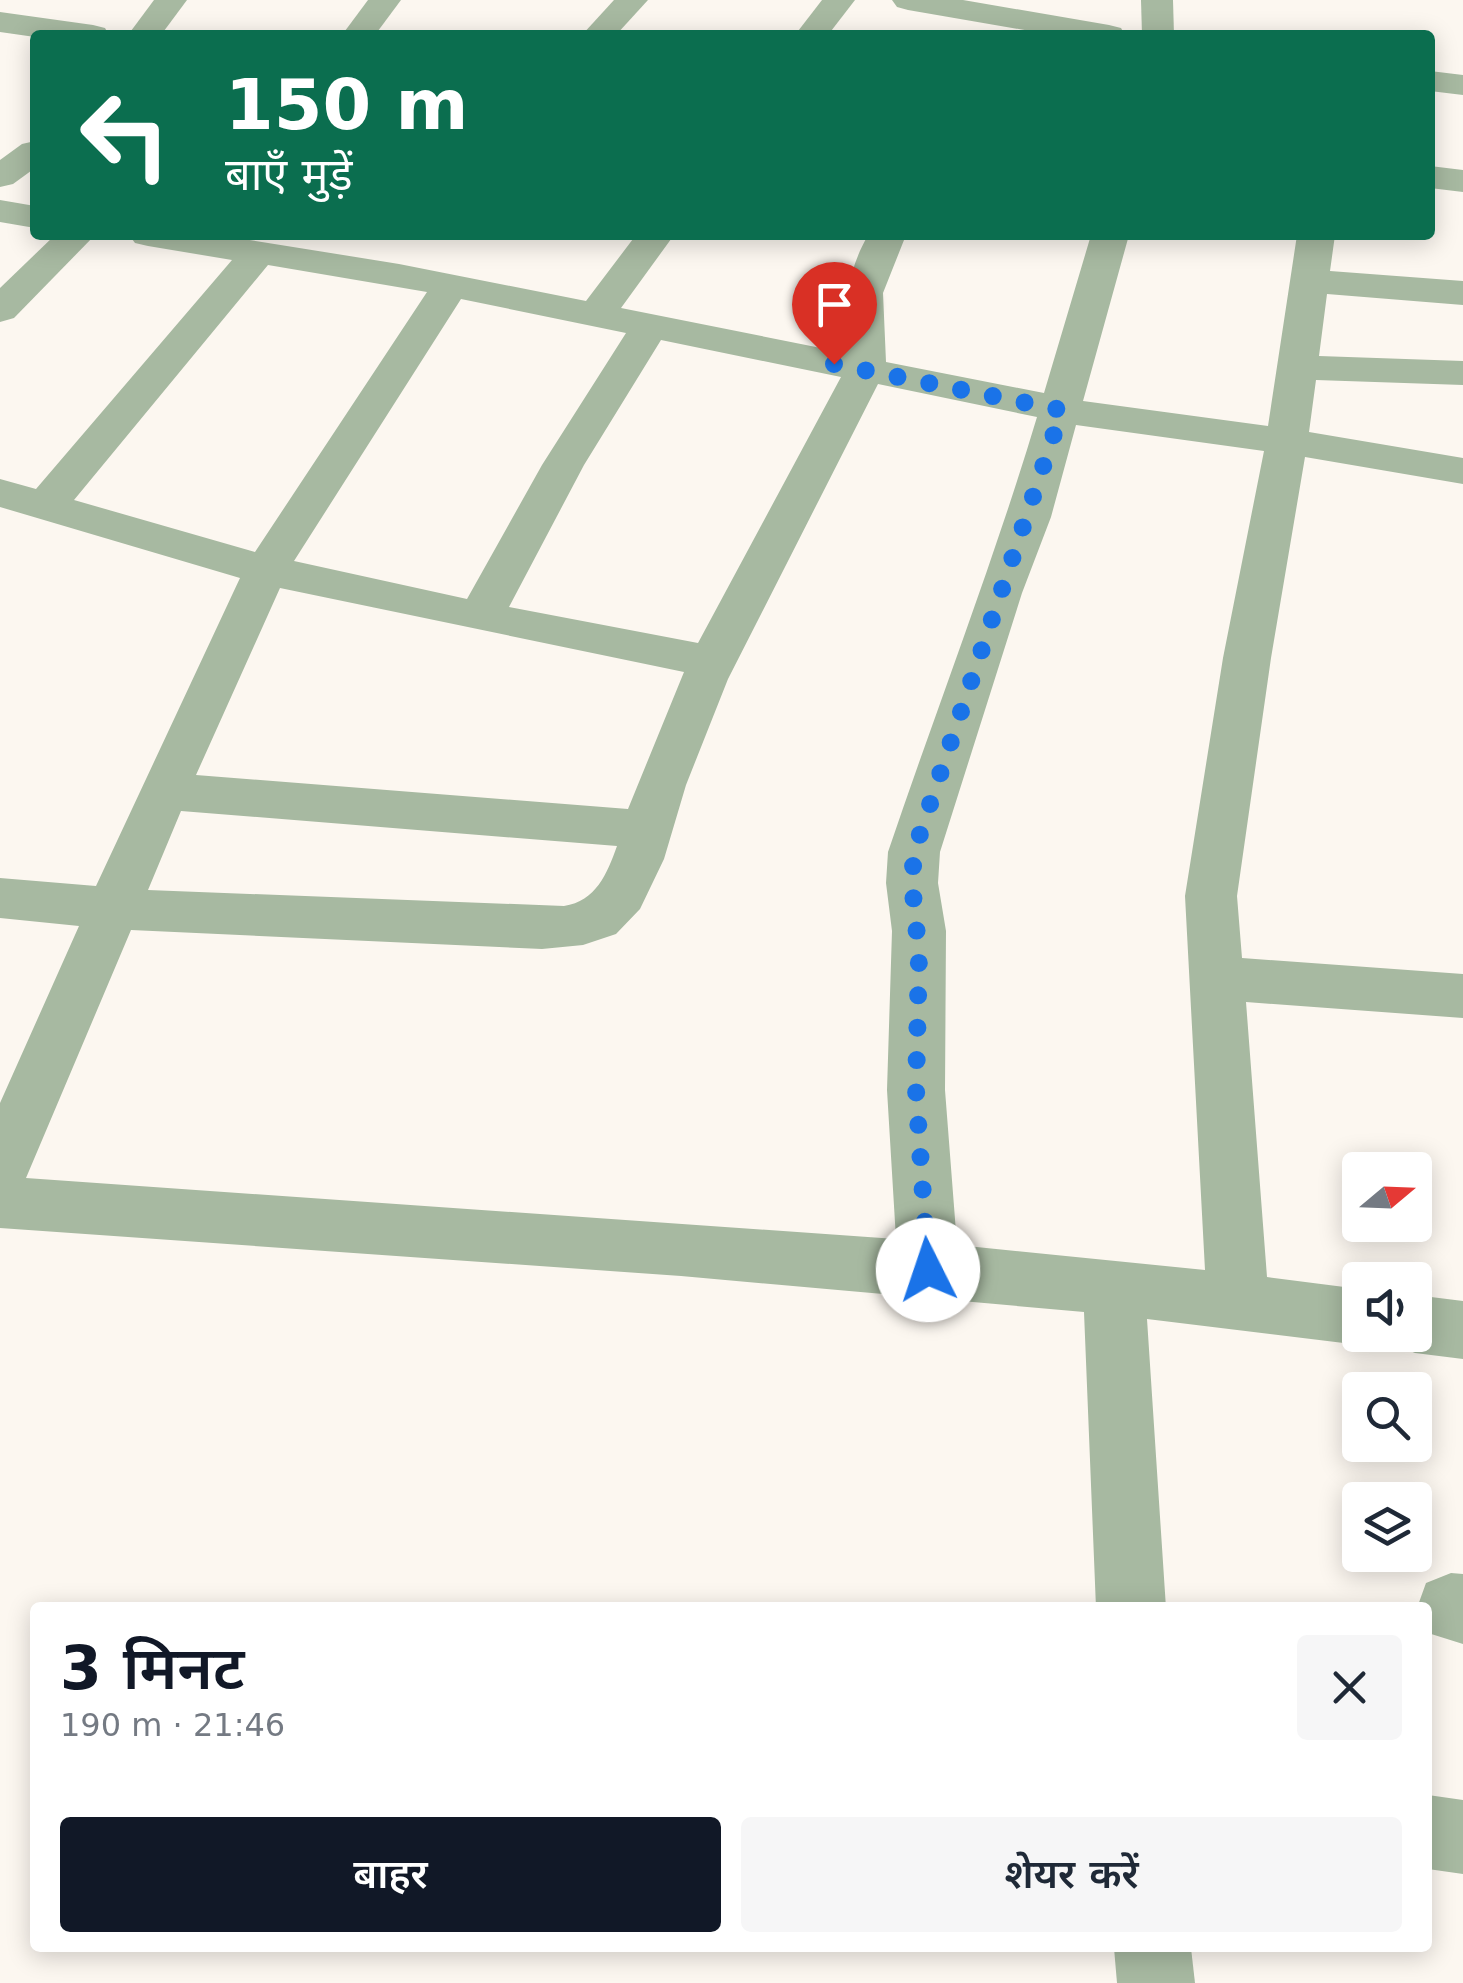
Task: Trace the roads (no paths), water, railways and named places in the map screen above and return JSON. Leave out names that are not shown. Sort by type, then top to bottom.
[{"type":"street","points":[[148,30],[171,0]]},
{"type":"street","points":[[362,30],[385,0]]},
{"type":"street","points":[[603,30],[632,0]]},
{"type":"street","points":[[815,30],[839,0]]},
{"type":"street","points":[[1158,0],[1158,30]]},
{"type":"street","points":[[915,1],[1006,27],[1045,30]]},
{"type":"street","points":[[0,22],[58,30]]},
{"type":"street","points":[[1435,82],[1463,85]]},
{"type":"street","points":[[0,133],[21,162]]},
{"type":"street","points":[[1435,178],[1463,181]]},
{"type":"street","points":[[0,211],[30,216]]},
{"type":"street","points":[[0,310],[71,240]]},
{"type":"street","points":[[194,240],[409,262],[450,286],[1062,410],[1463,471]]},
{"type":"street","points":[[596,316],[651,240]]},
{"type":"street","points":[[0,898],[111,911],[572,928],[597,919],[620,901],[674,748],[714,662],[865,370],[864,297],[885,240]]},
{"type":"street","points":[[928,1270],[916,1090],[919,948],[912,883],[914,852],[1062,410],[1109,240]]},
{"type":"street","points":[[45,506],[231,244]]},
{"type":"street","points":[[1238,1300],[1212,896],[1220,822],[1286,442],[1312,258],[1463,293]]},
{"type":"street","points":[[0,1170],[164,791],[266,570],[450,286]]},
{"type":"street","points":[[480,617],[600,401],[650,326]]},
{"type":"street","points":[[1296,367],[1463,373]]},
{"type":"street","points":[[0,494],[266,570],[714,662]]},
{"type":"street","points":[[164,791],[646,829]]},
{"type":"street","points":[[1215,978],[1463,996]]},
{"type":"street","points":[[0,1202],[928,1270],[1342,1314]]},
{"type":"street","points":[[1114,1288],[1132,1602]]},
{"type":"street","points":[[1432,1326],[1463,1330]]},
{"type":"street","points":[[1432,1833],[1463,1837]]},
{"type":"street","points":[[1153,1952],[1156,1983]]}]
